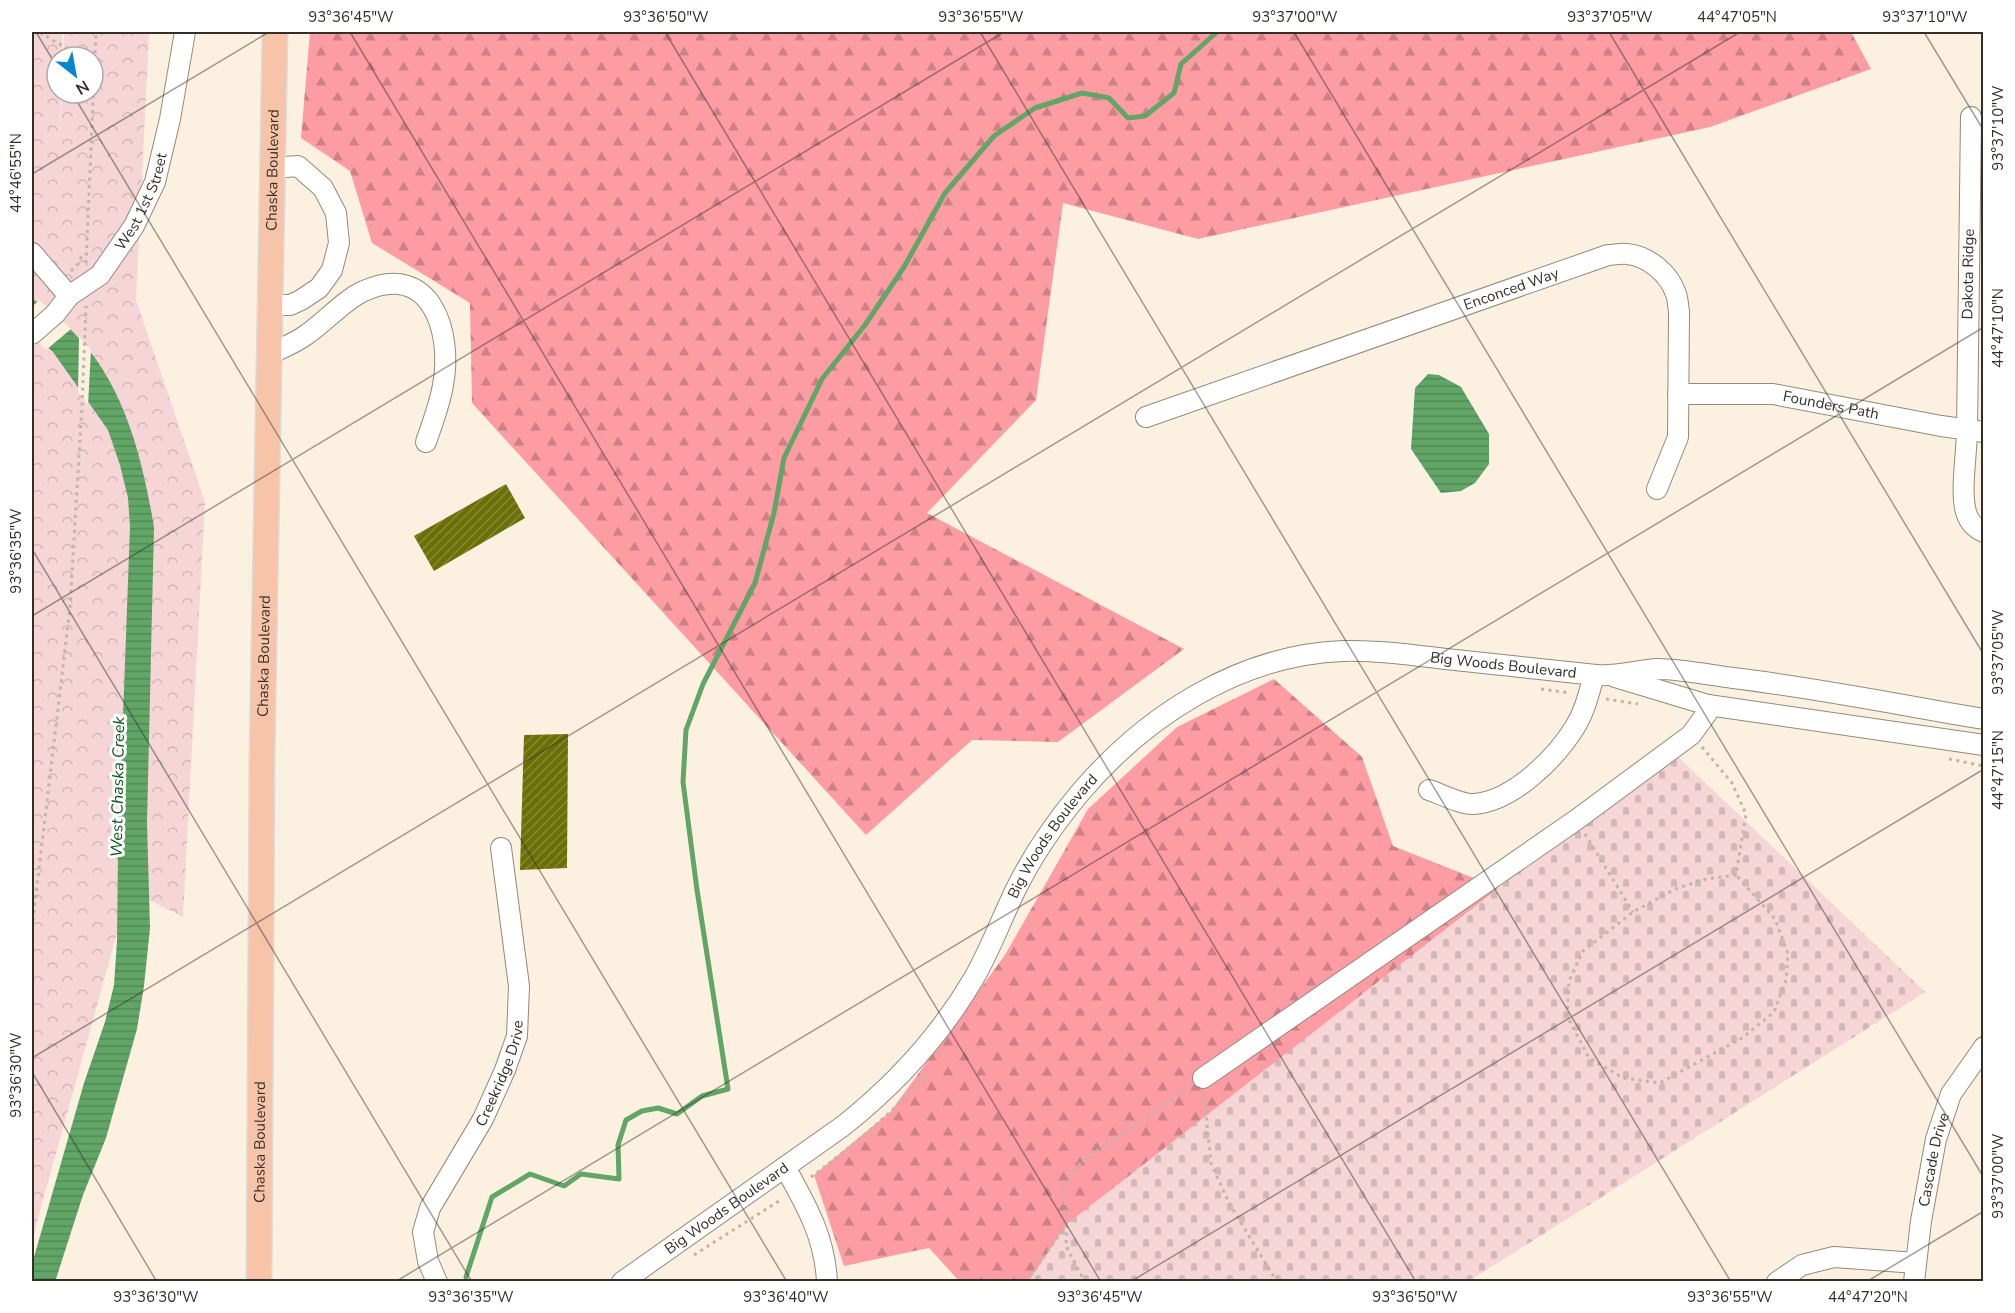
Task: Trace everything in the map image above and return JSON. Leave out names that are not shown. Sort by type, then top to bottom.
[{"type":"main road","name":"Chaska Boulevard","points":[[259,1281],[262,757],[274,32]]},
{"type":"street","name":"West 1st Street","points":[[32,334],[55,314],[64,290],[100,275],[134,226],[154,183],[170,119],[185,32]]},
{"type":"street","name":"Dakota Ridge","points":[[1971,117],[1975,431],[1964,498],[1966,511],[1974,527],[1983,532]]},
{"type":"street","points":[[271,304],[290,305],[319,288],[332,270],[339,243],[336,213],[323,188],[298,166],[273,168]]},
{"type":"street","points":[[32,253],[64,290]]},
{"type":"street","name":"Enconced Way","points":[[1146,417],[1608,255],[1627,254],[1642,258],[1666,276],[1676,293],[1679,312],[1678,437],[1657,489]]},
{"type":"street","points":[[270,354],[305,336],[362,291],[392,282],[407,285],[422,292],[434,307],[441,326],[445,350],[443,385],[426,442]]},
{"type":"street","name":"Founders Path","points":[[1678,394],[1773,394],[1975,431]]},
{"type":"street","name":"Big Woods Boulevard","points":[[622,1281],[871,1104],[902,1075],[929,1044],[974,977],[1031,860],[1058,821],[1109,761],[1151,725],[1189,699],[1233,676],[1272,662],[1298,656],[1345,651],[1403,654],[1603,676],[1708,705],[1983,745]]},
{"type":"street","name":"Big Woods Boulevard","points":[[1603,676],[1658,669],[1762,681],[1983,719]]},
{"type":"street","points":[[1429,790],[1471,804],[1489,802],[1507,795],[1559,749],[1575,727],[1603,676]]},
{"type":"street","points":[[1203,1078],[1576,820],[1691,735],[1707,713],[1708,705]]},
{"type":"street","name":"Creekridge Drive","points":[[437,1281],[428,1261],[423,1232],[430,1208],[483,1119],[517,1036],[519,986],[501,848]]},
{"type":"street","name":"Cascade Drive","points":[[1915,1272],[1936,1139],[1951,1094],[1983,1047]]},
{"type":"street","points":[[785,1167],[818,1229],[826,1263],[827,1281]]},
{"type":"street","points":[[1777,1281],[1802,1265],[1834,1257],[1915,1272]]},
{"type":"path","points":[[40,32],[62,45]]},
{"type":"path","points":[[89,234],[93,105]]},
{"type":"path","points":[[64,290],[83,253]]},
{"type":"path","points":[[32,928],[70,607],[86,335]]},
{"type":"path","points":[[1691,735],[1732,783],[1746,814],[1736,875]]},
{"type":"path","points":[[1576,820],[1633,912]]},
{"type":"path","points":[[1736,875],[1775,919],[1788,954],[1786,980],[1774,1012],[1742,1038],[1660,1083],[1623,1078],[1589,1058],[1567,1016],[1569,981],[1583,951],[1633,912],[1675,889],[1706,879],[1736,875]]},
{"type":"path","points":[[690,1257],[797,1188],[875,1126],[932,1068]]},
{"type":"path","points":[[1085,1281],[1066,1246],[1067,1224],[1063,1188],[1072,1172],[1084,1160],[1203,1078]]},
{"type":"path","points":[[1203,1078],[1211,1163],[1229,1203],[1277,1281]]},
{"type":"path","points":[[1026,1281],[1067,1224]]},
{"type":"green space","points":[[32,32],[62,32],[62,45],[45,45],[45,105],[61,105],[60,142],[62,105],[105,105],[105,45],[63,45],[64,32],[149,32],[136,300],[205,502],[183,917],[129,890],[32,1240]]},
{"type":"green space","points":[[310,32],[1851,32],[1871,69],[1710,127],[1198,239],[1063,203],[1036,400],[927,513],[1184,649],[1058,742],[972,740],[866,835],[472,403],[470,303],[372,243],[350,171],[301,138]]},
{"type":"green space","points":[[1274,679],[1362,757],[1393,846],[1499,888],[1035,1281],[959,1281],[929,1248],[844,1266],[814,1175],[891,1111],[1005,955],[1088,809],[1177,727]]},
{"type":"green space","points":[[1673,752],[1925,992],[1469,1281],[1028,1282],[1067,1224]]},
{"type":"shaded area","name":"West Chaska Creek","points":[[32,298],[71,330],[105,372],[128,421],[143,474],[154,527],[147,823],[150,928],[144,986],[137,1029],[106,1138],[83,1195],[55,1282],[32,1281],[32,1264],[114,985],[130,527],[128,498],[108,430],[53,352],[32,332]]},
{"type":"shaded area","points":[[1428,374],[1439,375],[1461,387],[1489,434],[1489,464],[1475,483],[1461,491],[1441,493],[1411,449],[1415,388]]},
{"type":"pier","points":[[39,300],[71,329],[46,350],[32,336],[32,307]]},
{"type":"pier","points":[[79,336],[91,350],[88,405],[78,392]]},
{"type":"building","points":[[506,484],[525,518],[434,571],[414,536]]},
{"type":"building","points":[[568,734],[567,868],[520,870],[524,735]]},
{"type":"waterway","points":[[466,1277],[492,1197],[530,1174],[564,1186],[581,1174],[619,1179],[618,1145],[626,1120],[642,1111],[658,1108],[677,1114],[702,1096],[728,1089],[697,890],[683,782],[686,730],[703,684],[755,583],[774,513],[784,458],[822,379],[865,325],[904,267],[945,193],[994,136],[1035,108],[1082,93],[1109,98],[1128,118],[1145,116],[1174,93],[1181,64],[1217,32]]}]
